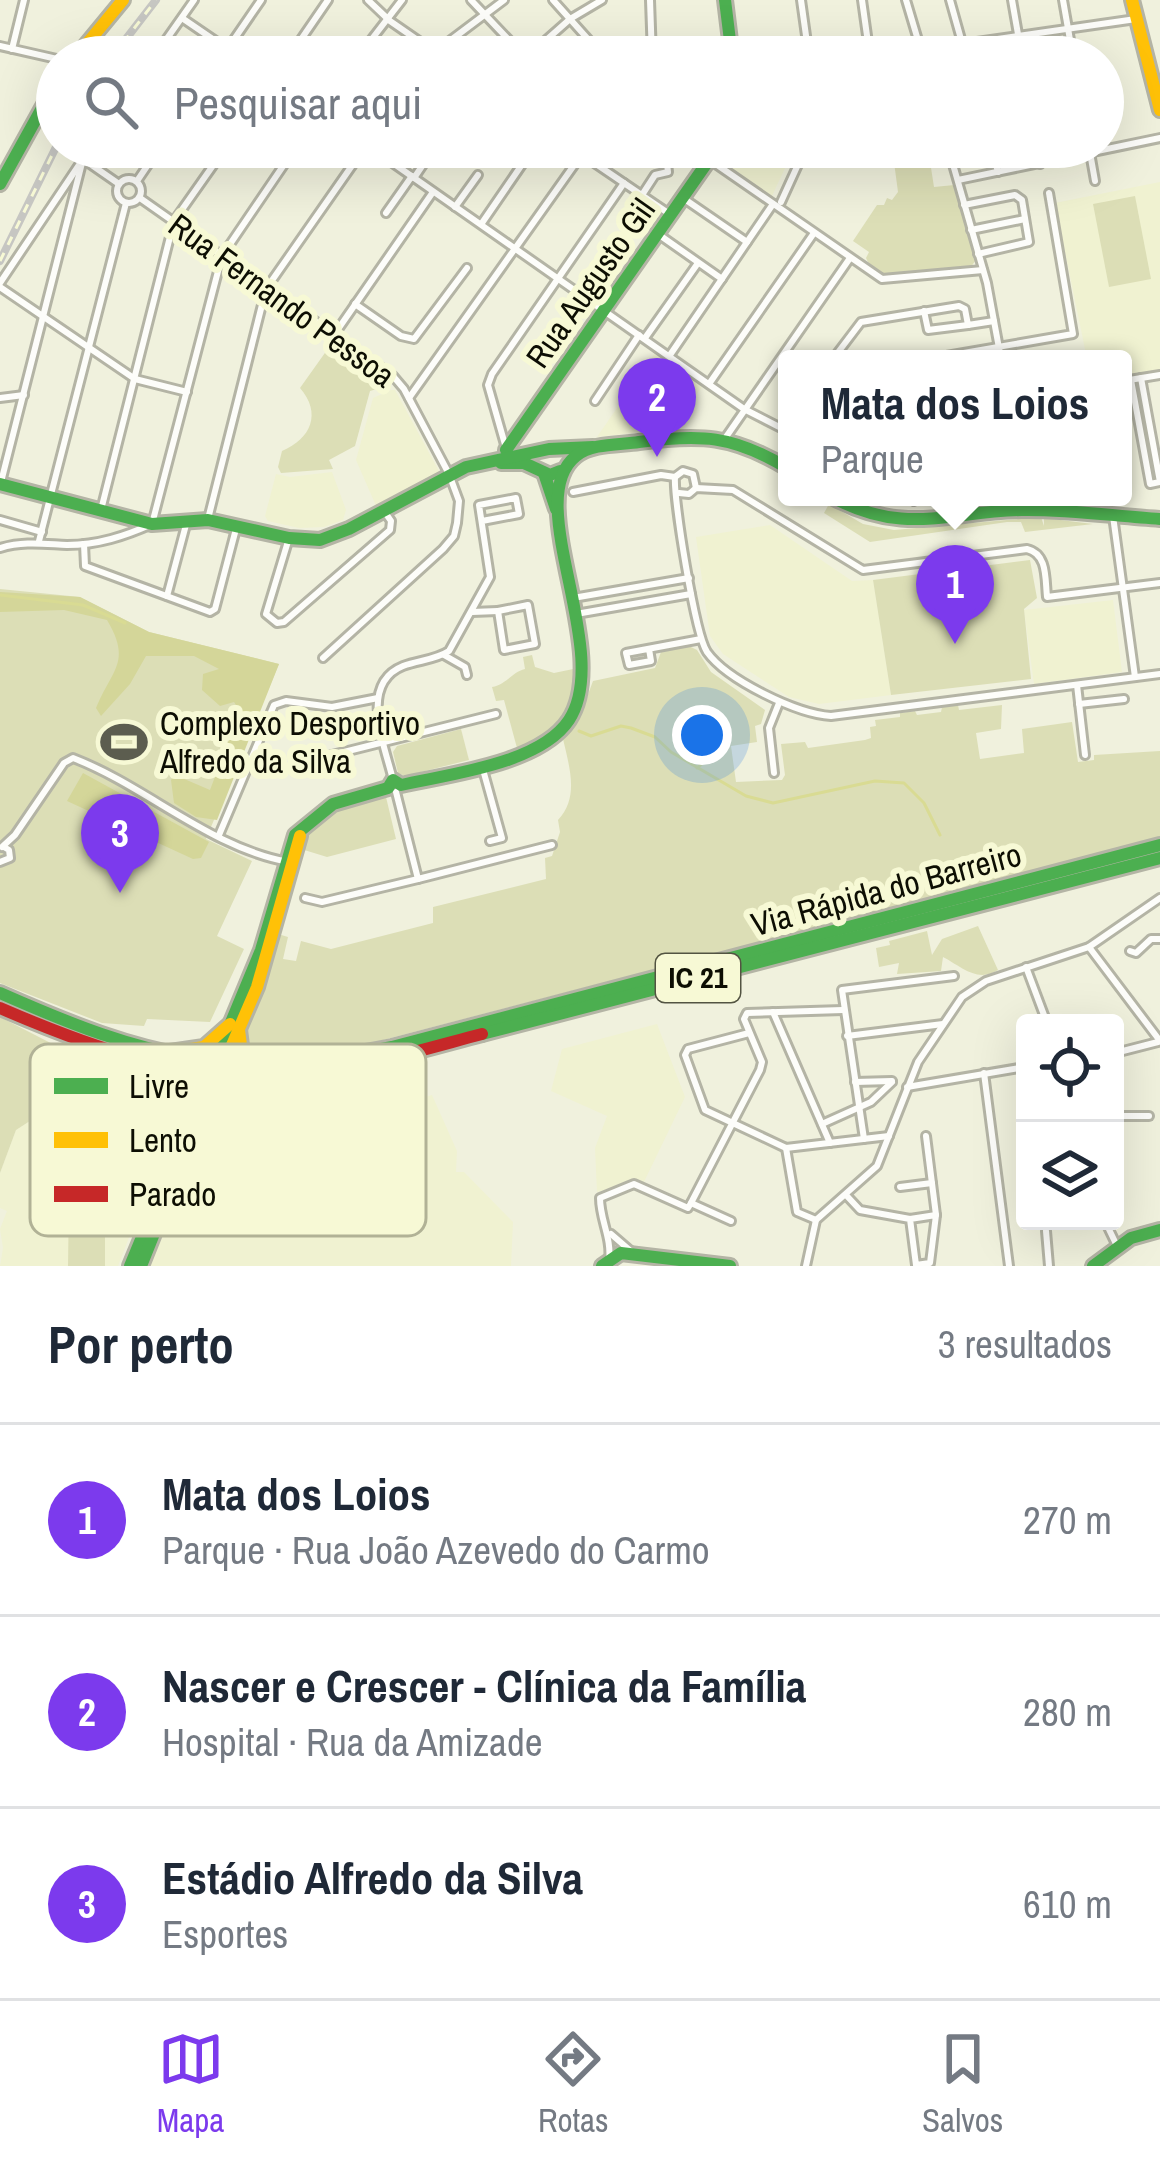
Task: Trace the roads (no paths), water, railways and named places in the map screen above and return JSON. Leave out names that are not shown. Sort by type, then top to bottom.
[{"type":"main road","points":[[93,36],[123,0]]},
{"type":"main road","points":[[725,0],[729,36]]},
{"type":"main road","points":[[1132,0],[1160,110]]},
{"type":"main road","points":[[0,184],[36,119]]},
{"type":"main road","name":"Rua Augusto Gil","points":[[507,453],[704,168]]},
{"type":"main road","points":[[0,485],[152,524],[208,520],[308,540],[334,536],[449,474],[507,453],[686,435],[726,436],[778,462]]},
{"type":"main road","points":[[488,462],[524,463],[553,475],[573,457],[601,447]]},
{"type":"main road","points":[[227,1044],[295,835],[305,824],[348,798],[537,748],[559,732],[574,712],[585,666],[558,517],[556,486],[562,454],[549,449]]},
{"type":"main road","points":[[549,449],[538,458],[558,517]]},
{"type":"main road","points":[[847,506],[891,522],[1015,509],[1160,519]]},
{"type":"main road","name":"Via Rápida do Barreiro","points":[[403,1044],[1160,844]]},
{"type":"main road","name":"Via Rápida do Barreiro","points":[[426,1048],[1160,858]]},
{"type":"main road","name":"Via Rápida do Barreiro","points":[[0,994],[114,1044]]},
{"type":"main road","name":"Via Rápida do Barreiro","points":[[0,1008],[80,1044]]},
{"type":"main road","points":[[235,1027],[238,1044]]},
{"type":"main road","points":[[211,1044],[235,1027]]},
{"type":"main road","points":[[1093,1266],[1117,1246],[1160,1230]]},
{"type":"main road","points":[[130,1266],[142,1236]]},
{"type":"main road","points":[[141,1266],[153,1236]]},
{"type":"main road","points":[[605,1264],[621,1253],[730,1266]]},
{"type":"street","points":[[12,49],[24,0]]},
{"type":"street","points":[[169,36],[194,0]]},
{"type":"street","points":[[237,36],[261,0]]},
{"type":"street","points":[[303,36],[328,0]]},
{"type":"street","points":[[368,0],[413,36]]},
{"type":"street","points":[[372,36],[402,0]]},
{"type":"street","points":[[471,0],[505,36]]},
{"type":"street","points":[[460,36],[504,0]]},
{"type":"street","points":[[554,0],[585,36]]},
{"type":"street","points":[[550,36],[602,0]]},
{"type":"street","points":[[650,0],[651,36]]},
{"type":"street","points":[[801,0],[806,36]]},
{"type":"street","points":[[862,0],[868,36]]},
{"type":"street","points":[[906,0],[917,36]]},
{"type":"street","points":[[950,0],[960,36]]},
{"type":"street","points":[[1012,0],[1018,35]]},
{"type":"street","points":[[1064,0],[1069,36]]},
{"type":"street","points":[[182,18],[204,36]]},
{"type":"street","points":[[1012,36],[1136,19]]},
{"type":"street","points":[[0,46],[36,54]]},
{"type":"street","points":[[1124,145],[1160,138]]},
{"type":"street","points":[[77,168],[0,285],[135,379],[187,392]]},
{"type":"street","points":[[0,485],[81,168]]},
{"type":"street","points":[[96,168],[119,184]]},
{"type":"street","points":[[127,203],[140,198],[137,181],[146,168]]},
{"type":"street","points":[[101,510],[174,221],[211,168]]},
{"type":"street","points":[[0,520],[40,536],[84,544],[108,541],[152,524],[222,256],[282,168]]},
{"type":"street","points":[[208,520],[266,289],[353,168]]},
{"type":"street","points":[[400,168],[745,409],[778,424]]},
{"type":"street","points":[[386,213],[420,168]]},
{"type":"street","points":[[481,224],[520,168]]},
{"type":"street","points":[[409,398],[572,168]]},
{"type":"street","points":[[602,168],[671,214]]},
{"type":"street","points":[[642,195],[655,175],[668,172],[667,168]]},
{"type":"street","points":[[722,168],[873,276],[888,280],[983,270]]},
{"type":"street","points":[[669,356],[777,203],[795,168]]},
{"type":"street","points":[[954,168],[999,348]]},
{"type":"street","points":[[997,168],[998,172]]},
{"type":"street","points":[[957,180],[1019,168]]},
{"type":"street","points":[[1093,168],[1095,181]]},
{"type":"street","points":[[455,207],[478,175]]},
{"type":"street","points":[[127,203],[118,195],[119,184],[126,179],[137,181]]},
{"type":"street","points":[[507,453],[488,385],[624,183]]},
{"type":"street","points":[[334,335],[433,191]]},
{"type":"street","points":[[986,350],[1068,337],[1075,330],[1049,193]]},
{"type":"street","points":[[964,205],[1017,195],[1022,200],[1028,244],[978,254]]},
{"type":"street","name":"Rua Fernando Pessoa","points":[[140,198],[393,376],[449,474]]},
{"type":"street","points":[[682,198],[747,242]]},
{"type":"street","points":[[40,536],[127,203]]},
{"type":"street","points":[[971,230],[1025,219]]},
{"type":"street","points":[[709,384],[814,232]]},
{"type":"street","points":[[658,234],[722,279]]},
{"type":"street","points":[[786,350],[850,258]]},
{"type":"street","points":[[595,400],[698,263]]},
{"type":"street","points":[[355,304],[405,339],[414,339],[467,268]]},
{"type":"street","points":[[840,350],[859,323],[962,306],[968,325]]},
{"type":"street","points":[[924,311],[928,330],[994,321]]},
{"type":"street","points":[[726,436],[778,362]]},
{"type":"street","points":[[1132,380],[1160,375]]},
{"type":"street","points":[[1132,403],[1150,484],[1160,482],[1141,378]]},
{"type":"street","points":[[0,398],[24,395]]},
{"type":"street","points":[[572,492],[688,471],[696,478],[696,488]]},
{"type":"street","points":[[323,658],[454,536],[459,501],[449,474]]},
{"type":"street","points":[[675,477],[700,639],[712,658],[779,704],[831,716],[1160,674]]},
{"type":"street","points":[[679,493],[689,494],[696,488],[733,490],[862,570],[1035,551],[1042,560],[1047,597]]},
{"type":"street","points":[[418,879],[378,718],[378,698],[386,679],[398,668],[444,655],[490,577],[479,505],[516,498],[519,514],[482,521]]},
{"type":"street","points":[[289,538],[266,614],[277,623],[284,622],[390,530],[391,521],[384,511]]},
{"type":"street","points":[[1113,516],[1135,677]]},
{"type":"street","points":[[166,596],[187,521]]},
{"type":"street","points":[[84,544],[85,566],[210,612],[215,609],[237,525]]},
{"type":"street","points":[[0,548],[40,536]]},
{"type":"street","points":[[573,598],[689,578]]},
{"type":"street","points":[[1037,598],[1160,583]]},
{"type":"street","points":[[576,614],[692,593]]},
{"type":"street","points":[[472,612],[528,605],[535,644],[504,650],[498,611]]},
{"type":"street","points":[[649,649],[700,639]]},
{"type":"street","points":[[444,655],[465,667],[467,675]]},
{"type":"street","points":[[1077,685],[1085,755]]},
{"type":"street","points":[[219,835],[274,705],[286,701],[332,706],[378,698]]},
{"type":"street","points":[[1079,704],[1124,699]]},
{"type":"street","points":[[775,773],[769,728],[779,704]]},
{"type":"street","points":[[328,756],[496,714]]},
{"type":"street","points":[[0,862],[8,860],[4,849],[62,765],[74,758],[219,835],[289,862]]},
{"type":"street","points":[[482,764],[502,838],[490,841]]},
{"type":"street","points":[[304,898],[322,902],[552,845]]},
{"type":"street","points":[[806,1266],[816,1220],[877,1166],[918,1062],[962,997],[986,981],[1089,946],[1160,898]]},
{"type":"street","points":[[1130,951],[1136,953],[1150,939],[1160,939]]},
{"type":"street","points":[[1089,946],[1157,1038],[1124,1050]]},
{"type":"street","points":[[1026,968],[1044,1014]]},
{"type":"street","points":[[864,1139],[842,990],[954,976]]},
{"type":"street","points":[[633,1254],[608,1232],[600,1215],[604,1193],[634,1184],[688,1208],[762,1062],[744,1019],[747,1013],[843,1010]]},
{"type":"street","points":[[773,1012],[830,1143]]},
{"type":"street","points":[[847,1036],[944,1024]]},
{"type":"street","points":[[749,1033],[688,1049],[685,1055],[705,1110],[786,1148],[891,1136]]},
{"type":"street","points":[[907,1087],[1016,1068]]},
{"type":"street","points":[[984,1073],[1009,1266]]},
{"type":"street","points":[[822,1124],[871,1102],[892,1082],[855,1082]]},
{"type":"street","points":[[1124,1116],[1149,1116]]},
{"type":"street","points":[[906,1266],[930,1263],[932,1257],[936,1215],[926,1136]]},
{"type":"street","points":[[786,1148],[797,1212],[816,1220]]},
{"type":"street","points":[[900,1187],[932,1183]]},
{"type":"street","points":[[846,1195],[860,1210],[910,1219],[936,1215]]},
{"type":"street","points":[[691,1203],[731,1221]]},
{"type":"street","points":[[910,1219],[916,1265]]},
{"type":"street","points":[[1109,1230],[1117,1246]]},
{"type":"street","points":[[605,1264],[608,1232]]},
{"type":"street","points":[[1046,1232],[1049,1266]]},
{"type":"waterway","points":[[0,595],[83,605],[125,623]]},
{"type":"waterway","points":[[579,731],[591,736],[621,726],[631,728],[655,737],[671,752],[746,796],[773,803],[875,781],[904,783],[924,803],[940,835]]},
{"type":"waterway","points":[[697,768],[713,754]]},
{"type":"railway","points":[[128,36],[156,0]]},
{"type":"railway","points":[[0,261],[46,168]]},
{"type":"place","name":"Nascer e Crescer - Clínica da Família","points":[[657,457]]},
{"type":"place","name":"Mata dos Loios","points":[[955,644]]},
{"type":"place","name":"Complexo Desportivo Alfredo da Silva","points":[[124,742]]},
{"type":"place","name":"Estádio Alfredo da Silva","points":[[120,893]]}]
